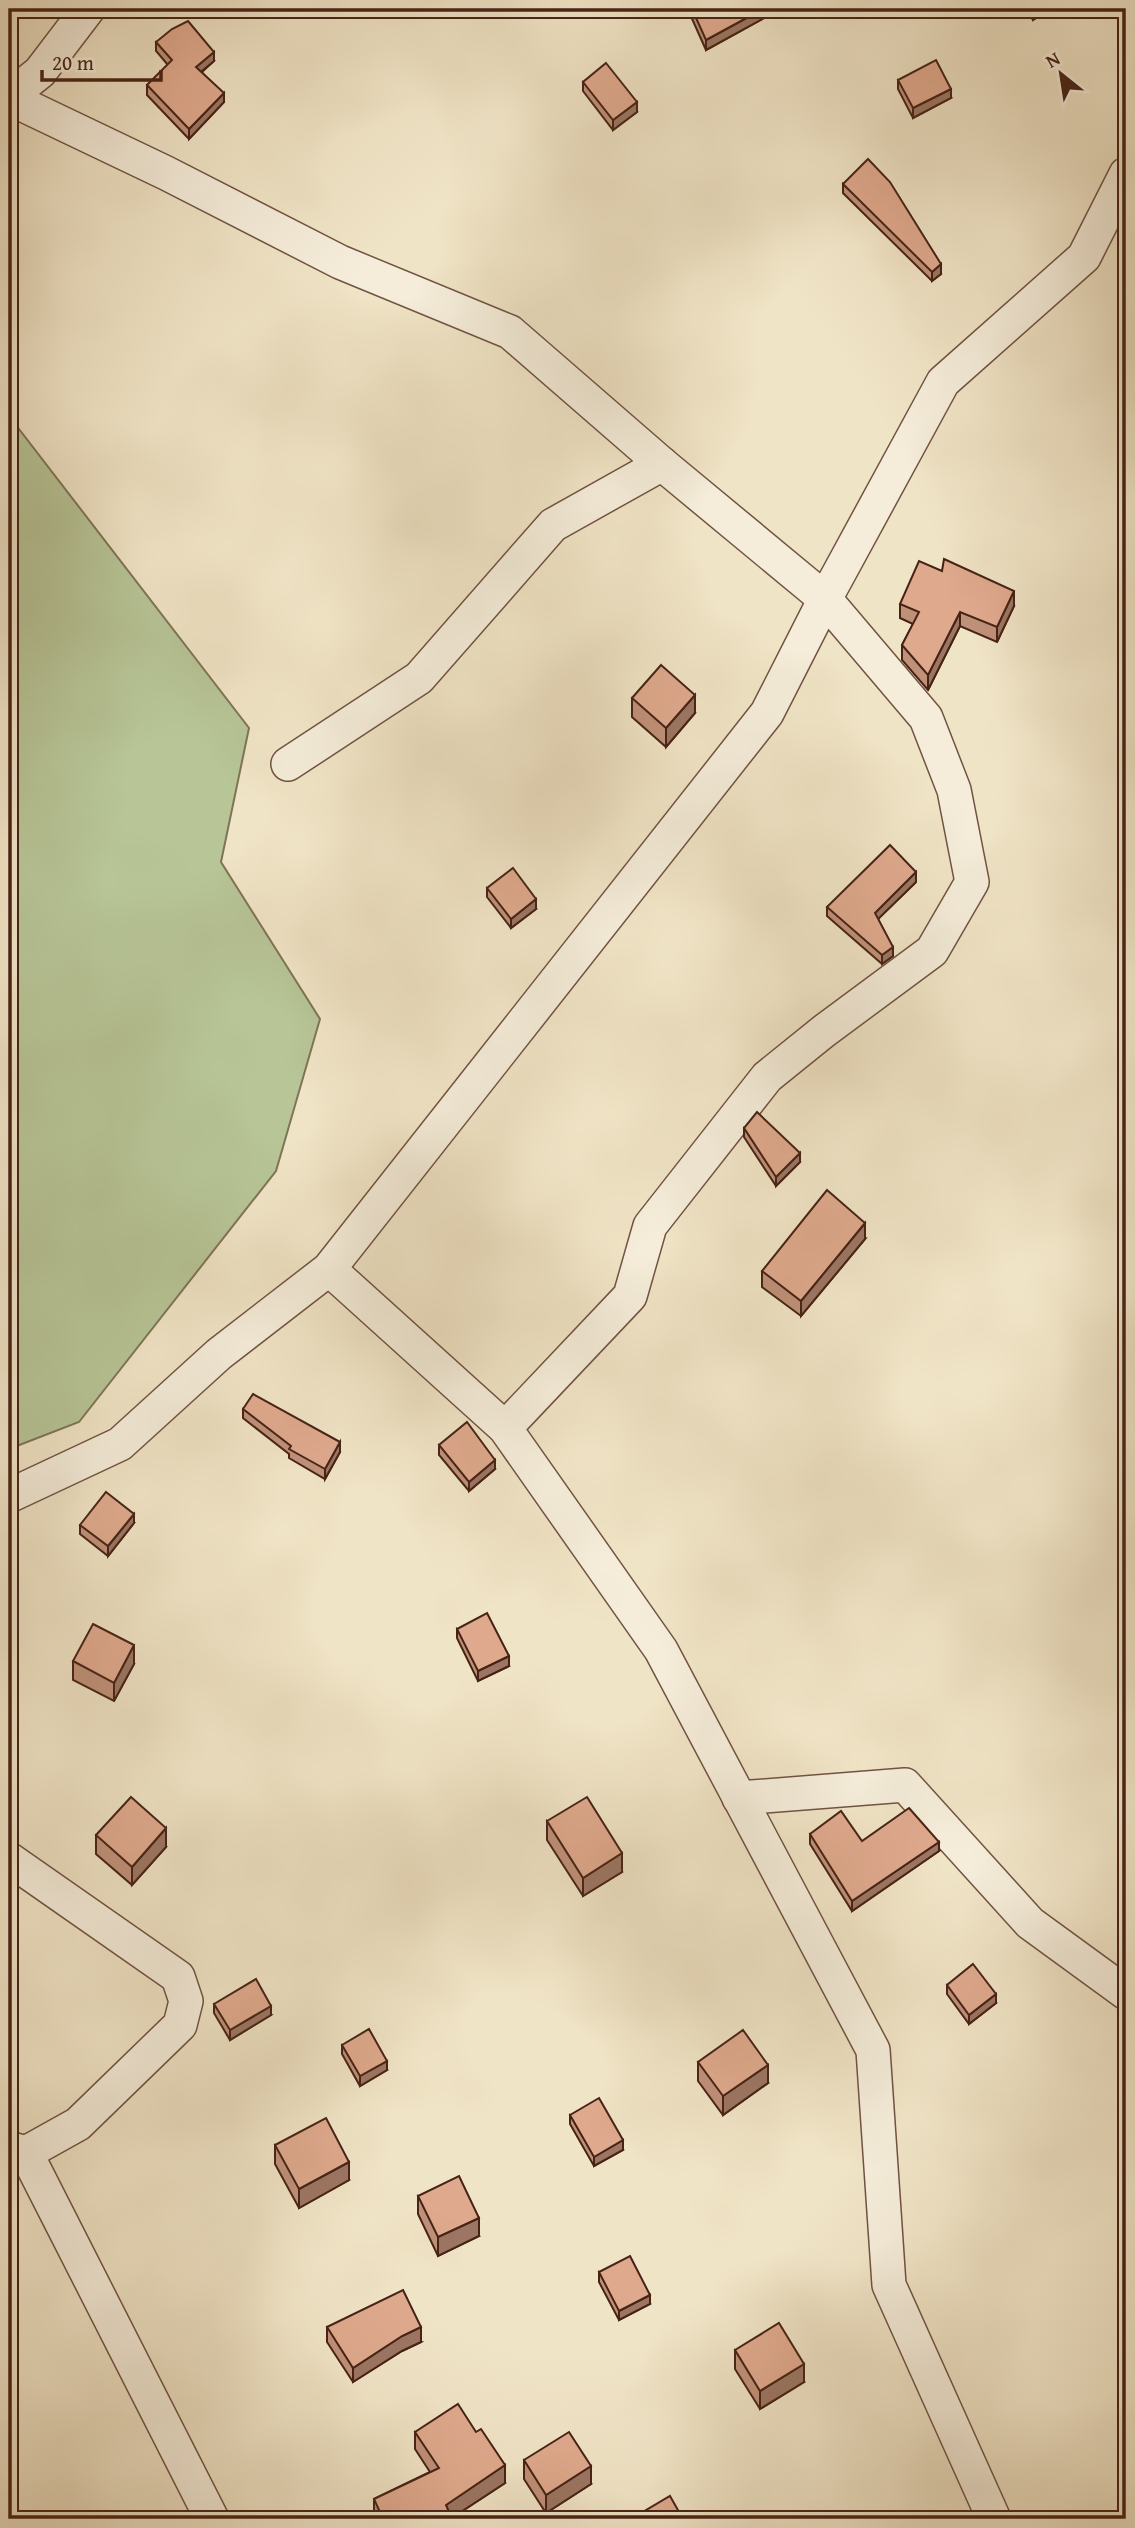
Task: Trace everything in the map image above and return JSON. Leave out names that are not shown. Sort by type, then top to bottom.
[{"type":"street","points":[[88,9],[40,72],[9,97],[341,261],[510,332],[662,464],[825,598],[926,718],[954,790],[972,882],[932,951],[767,1077],[650,1226],[630,1296],[505,1428]]},
{"type":"street","points":[[9,1496],[120,1444],[219,1354],[329,1269],[767,713],[825,598],[943,382],[1084,257],[1126,174]]},
{"type":"street","points":[[289,764],[419,678],[553,525],[662,464]]},
{"type":"street","points":[[329,1269],[505,1428],[661,1650],[873,2050],[889,2285],[994,2519]]},
{"type":"street","points":[[739,1798],[905,1785],[1030,1923],[1126,1993]]},
{"type":"street","points":[[9,1859],[178,1977],[186,2001],[180,2025],[78,2124],[18,2151],[212,2519]]},
{"type":"green space","points":[[9,416],[249,728],[221,862],[320,1019],[276,1171],[79,1422],[9,1449]]},
{"type":"building","points":[[692,9],[763,9],[706,40]]},
{"type":"building","points":[[188,21],[214,52],[196,67],[224,93],[189,129],[147,85],[172,60],[156,42]]},
{"type":"building","points":[[936,60],[951,89],[913,108],[898,80]]},
{"type":"building","points":[[606,63],[637,102],[613,120],[583,82]]},
{"type":"building","points":[[868,159],[890,182],[941,264],[932,272],[843,184]]},
{"type":"building","points":[[944,559],[1014,591],[997,627],[960,612],[928,675],[902,645],[919,612],[900,604],[919,561],[942,571]]},
{"type":"building","points":[[661,665],[695,695],[666,728],[632,698]]},
{"type":"building","points":[[890,845],[916,872],[875,913],[893,947],[882,955],[827,907]]},
{"type":"building","points":[[513,868],[536,899],[511,919],[487,888]]},
{"type":"building","points":[[757,1112],[800,1153],[776,1177],[744,1128]]},
{"type":"building","points":[[827,1190],[865,1223],[801,1301],[762,1271]]},
{"type":"building","points":[[253,1394],[340,1442],[325,1469],[289,1449],[291,1446],[243,1409]]},
{"type":"building","points":[[467,1422],[495,1460],[469,1482],[439,1445]]},
{"type":"building","points":[[106,1492],[134,1514],[108,1546],[80,1525]]},
{"type":"building","points":[[487,1613],[509,1656],[478,1671],[457,1629]]},
{"type":"building","points":[[93,1624],[134,1645],[114,1683],[73,1661]]},
{"type":"building","points":[[131,1797],[166,1828],[132,1867],[96,1835]]},
{"type":"building","points":[[587,1797],[622,1853],[583,1878],[547,1821]]},
{"type":"building","points":[[909,1808],[939,1842],[852,1901],[810,1834],[841,1811],[862,1841]]},
{"type":"building","points":[[973,1964],[996,1994],[969,2015],[947,1985]]},
{"type":"building","points":[[256,1979],[271,2006],[230,2030],[214,2004]]},
{"type":"building","points":[[369,2029],[387,2061],[360,2076],[342,2045]]},
{"type":"building","points":[[743,2030],[768,2065],[723,2096],[698,2062]]},
{"type":"building","points":[[599,2098],[623,2140],[594,2157],[570,2115]]},
{"type":"building","points":[[326,2118],[349,2162],[299,2189],[275,2145]]},
{"type":"building","points":[[459,2176],[479,2218],[438,2237],[418,2196]]},
{"type":"building","points":[[630,2256],[650,2295],[619,2311],[599,2272]]},
{"type":"building","points":[[403,2290],[421,2327],[402,2336],[353,2368],[327,2327]]},
{"type":"building","points":[[779,2323],[804,2364],[760,2391],[735,2350]]},
{"type":"building","points":[[458,2404],[476,2432],[481,2429],[505,2465],[446,2505],[452,2519],[383,2519],[374,2499],[439,2468],[415,2432]]},
{"type":"building","points":[[569,2432],[591,2466],[546,2495],[524,2460]]},
{"type":"building","points":[[670,2496],[683,2519],[631,2519]]}]
